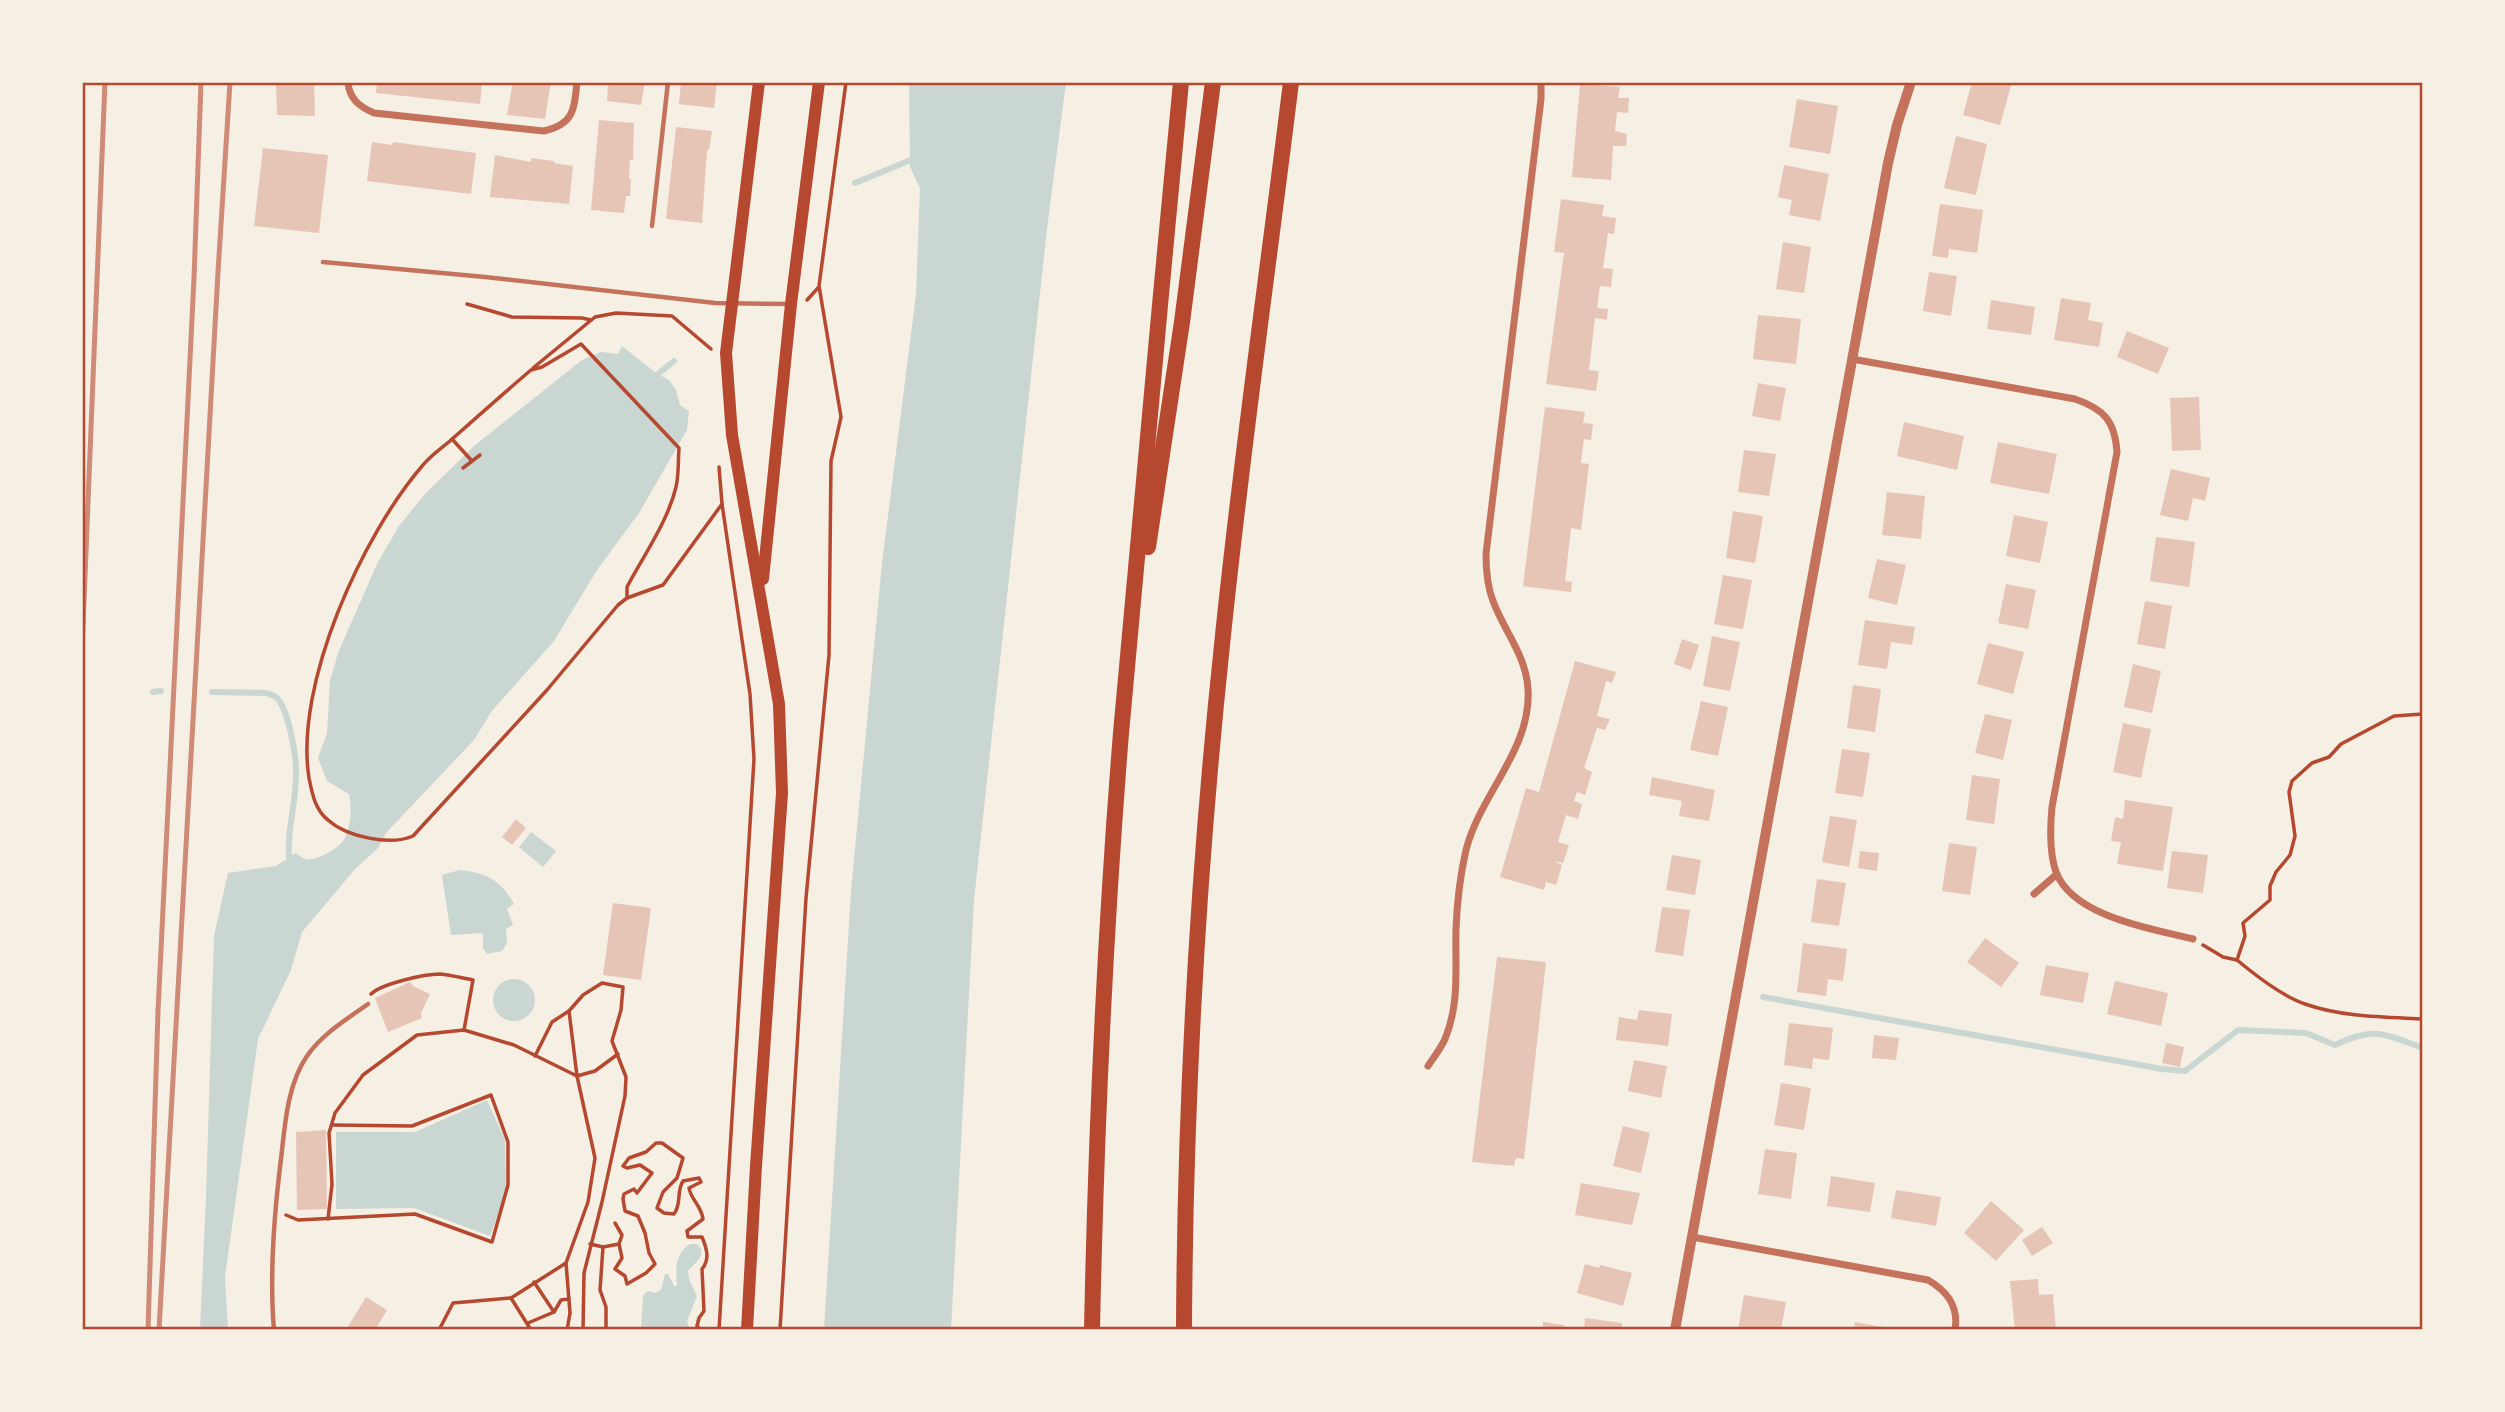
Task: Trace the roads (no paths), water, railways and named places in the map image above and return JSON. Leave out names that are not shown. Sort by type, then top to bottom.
[{"type":"highway","points":[[1092,1330],[1102,1037],[1121,733],[1181,82]]},
{"type":"highway","points":[[1121,733],[1182,322],[1213,82]]},
{"type":"highway","points":[[1184,1330],[1195,994],[1211,768],[1242,457],[1290,82]]},
{"type":"main road","points":[[747,1330],[755,1166],[782,793],[779,704],[732,435],[726,353],[759,82]]},
{"type":"main road","points":[[761,594],[791,304],[819,82]]},
{"type":"street","points":[[348,85],[352,98],[361,107],[374,113],[544,131],[558,128],[569,119],[574,109],[577,82]]},
{"type":"street","points":[[1428,1066],[1445,1040],[1453,1012],[1457,978],[1457,898],[1467,846],[1486,800],[1518,742],[1528,707],[1525,670],[1518,649],[1493,601],[1488,586],[1486,554],[1540,111],[1541,82]]},
{"type":"street","points":[[1675,1330],[1888,163],[1911,82]]},
{"type":"street","points":[[1852,359],[2075,399],[2104,413],[2112,425],[2117,453],[2052,807],[2051,849],[2057,874],[2087,906],[2110,918],[2193,939]]},
{"type":"street","points":[[2035,894],[2057,874]]},
{"type":"street","points":[[1692,1237],[1928,1280],[1950,1297],[1955,1307],[1955,1330]]},
{"type":"lane","points":[[652,226],[668,82]]},
{"type":"lane","points":[[323,262],[732,304],[791,304]]},
{"type":"lane","points":[[274,1330],[272,1284],[275,1210],[293,1086],[307,1056],[321,1040],[368,1004]]},
{"type":"waterway","points":[[855,183],[918,157]]},
{"type":"waterway","points":[[652,379],[674,361]]},
{"type":"waterway","points":[[153,692],[161,691]]},
{"type":"waterway","points":[[212,692],[266,693],[277,698],[283,708],[291,735],[296,771],[289,841],[290,865]]},
{"type":"waterway","points":[[1763,997],[2185,1071],[2238,1030],[2306,1033],[2335,1045],[2360,1035],[2379,1034],[2423,1048]]},
{"type":"railway","points":[[82,651],[105,82]]},
{"type":"railway","points":[[148,1330],[158,1011],[201,82]]},
{"type":"railway","points":[[159,1330],[230,82]]}]
